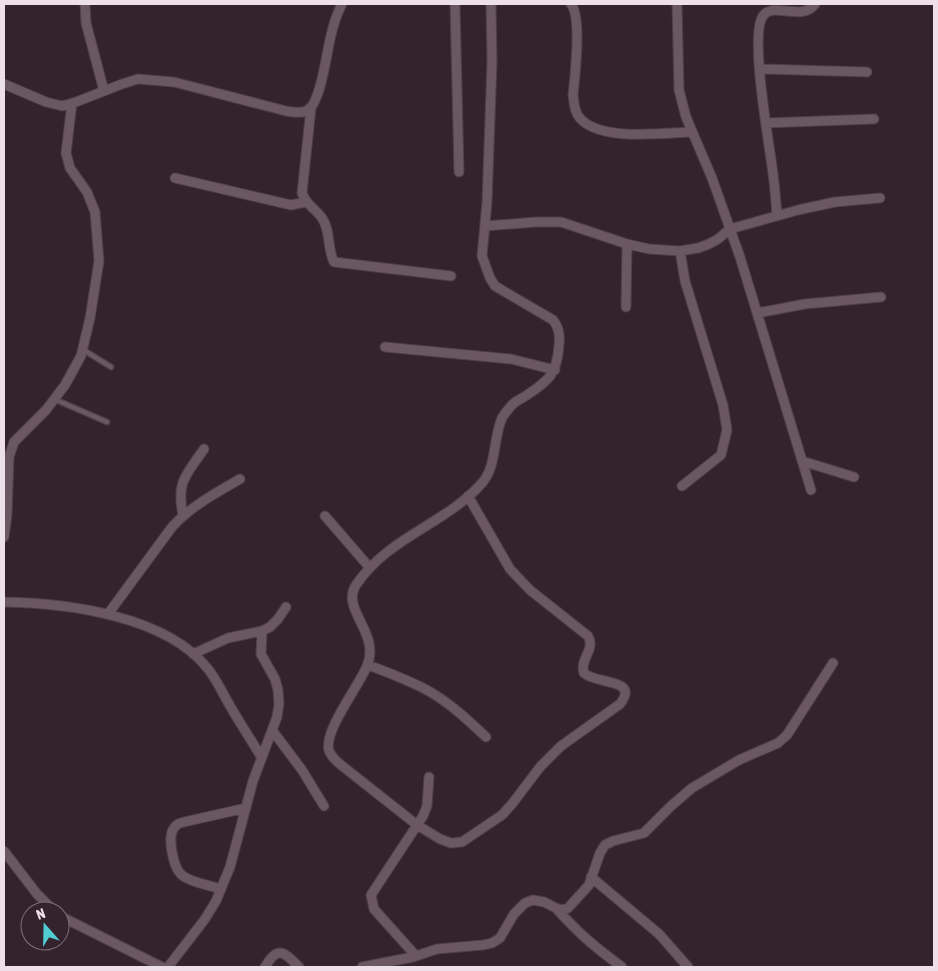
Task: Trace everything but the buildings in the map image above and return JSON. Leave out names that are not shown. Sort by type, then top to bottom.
[{"type":"street","points":[[85,4],[86,23],[104,91]]},
{"type":"street","points":[[342,4],[336,15],[322,78],[311,108],[302,193],[306,202],[322,218],[333,259],[337,263],[451,276]]},
{"type":"street","points":[[455,4],[459,172]]},
{"type":"street","points":[[468,496],[510,569],[530,590],[588,636],[591,641],[590,648],[582,665],[584,673],[593,679],[620,684],[625,687],[626,692],[620,704],[561,746],[540,767],[512,804],[489,825],[462,842],[451,843],[440,839],[418,825],[341,765],[333,758],[329,750],[329,739],[334,725],[368,665],[371,653],[367,634],[353,605],[352,592],[385,552],[449,511],[484,482],[491,464],[503,418],[513,404],[547,380],[555,370],[560,341],[557,324],[495,286],[482,256],[485,226],[492,4]]},
{"type":"street","points":[[571,4],[575,10],[577,23],[573,95],[574,106],[578,116],[588,125],[605,131],[633,133],[692,132]]},
{"type":"street","points":[[677,4],[679,90],[686,118],[730,229],[811,490]]},
{"type":"street","points":[[777,216],[774,174],[760,69],[759,27],[761,18],[771,10],[802,12],[809,10],[815,4]]},
{"type":"street","points":[[760,69],[867,72]]},
{"type":"street","points":[[4,84],[46,102],[62,106],[138,80],[167,81],[297,113],[311,108]]},
{"type":"street","points":[[4,537],[7,515],[9,457],[14,442],[46,410],[65,385],[80,356],[90,318],[99,261],[95,212],[87,192],[70,168],[66,153],[72,103]]},
{"type":"street","points":[[766,124],[874,119]]},
{"type":"street","points":[[175,178],[283,204],[296,205],[306,202]]},
{"type":"street","points":[[485,226],[562,222],[627,244],[649,249],[680,251],[709,244],[730,229],[777,216],[835,202],[880,198]]},
{"type":"street","points":[[626,307],[627,244]]},
{"type":"street","points":[[680,251],[685,281],[723,405],[727,430],[721,455],[682,486]]},
{"type":"street","points":[[757,314],[805,304],[881,297]]},
{"type":"street","points":[[385,347],[511,360],[555,370]]},
{"type":"street","points":[[183,515],[179,498],[181,486],[187,473],[204,449]]},
{"type":"street","points":[[802,461],[854,477]]},
{"type":"street","points":[[108,614],[172,527],[183,515],[199,503],[240,479]]},
{"type":"street","points":[[325,516],[370,568]]},
{"type":"street","points":[[4,602],[60,606],[108,614],[156,630],[176,641],[208,669],[262,758]]},
{"type":"street","points":[[193,654],[228,638],[262,631],[270,627],[286,607]]},
{"type":"street","points":[[168,967],[205,919],[221,889],[230,867],[246,808],[278,710],[278,690],[261,654],[262,631]]},
{"type":"street","points":[[362,967],[437,950],[492,943],[500,938],[514,914],[526,903],[534,900],[563,910],[568,908],[585,890],[600,853],[606,845],[644,833],[692,788],[738,760],[778,743],[787,735],[833,663]]},
{"type":"street","points":[[368,665],[431,692],[457,711],[486,737]]},
{"type":"street","points":[[272,730],[302,770],[324,806]]},
{"type":"street","points":[[416,956],[374,909],[371,895],[418,825],[426,806],[429,777]]},
{"type":"street","points":[[221,889],[190,880],[181,875],[172,854],[171,833],[176,825],[184,822],[246,808]]},
{"type":"street","points":[[4,851],[43,901]]},
{"type":"street","points":[[591,877],[659,934],[688,967]]},
{"type":"street","points":[[556,908],[592,946],[622,967]]},
{"type":"street","points":[[70,921],[162,967]]},
{"type":"street","points":[[265,967],[275,955],[281,953],[286,954],[299,967]]},
{"type":"lane","points":[[82,349],[111,367]]},
{"type":"lane","points":[[54,399],[106,422]]}]
